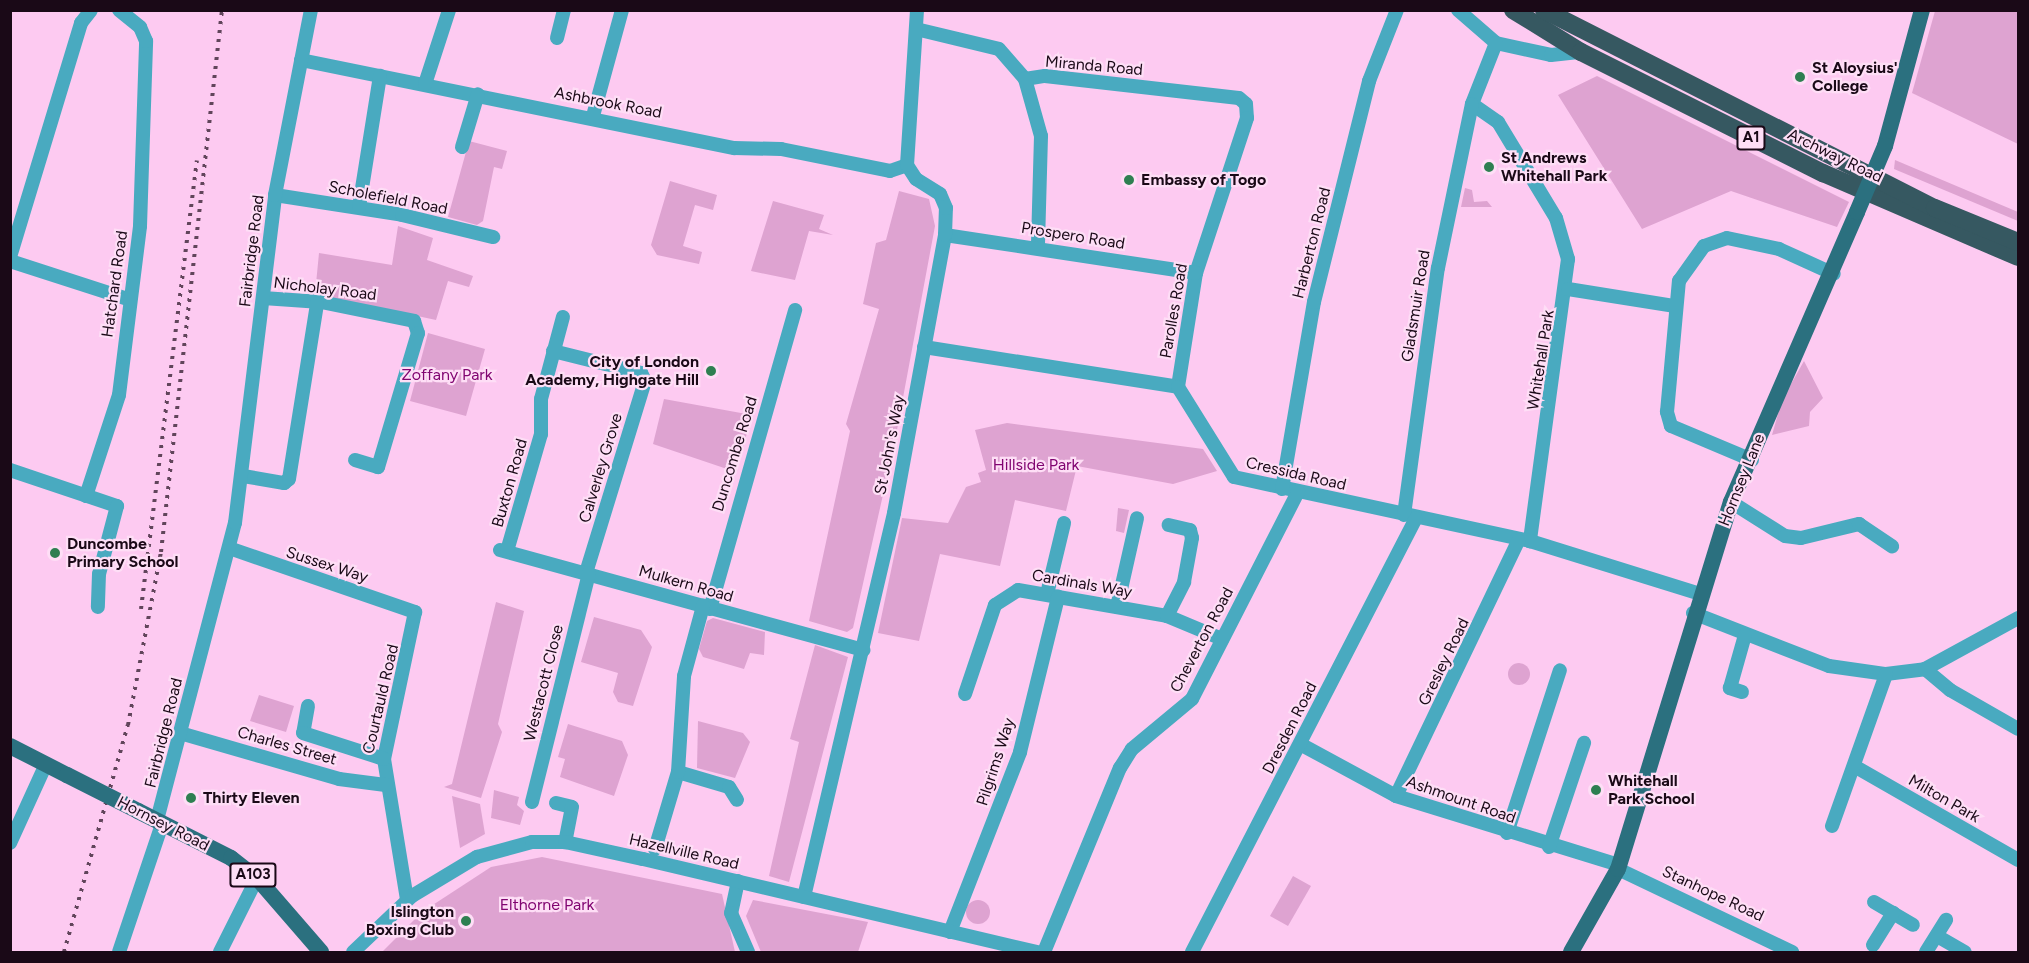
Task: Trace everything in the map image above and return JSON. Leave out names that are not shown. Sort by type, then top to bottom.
[{"type":"highway","name":"Archway Road","points":[[1513,10],[1581,52],[1823,173],[2019,257]]},
{"type":"highway","name":"Archway Road","points":[[1548,11],[1924,198],[1935,208],[2019,242]]},
{"type":"highway","points":[[1924,198],[1938,198],[2019,232]]},
{"type":"main road","name":"Hornsey Lane","points":[[1571,952],[1619,867],[1694,613],[1731,502],[1752,460],[1781,380],[1834,274],[1885,146],[1922,10]]},
{"type":"main road","name":"Hornsey Road","points":[[10,746],[160,822],[257,878],[321,952]]},
{"type":"street","points":[[91,10],[81,23],[10,259],[128,299]]},
{"type":"street","name":"Hatchard Road","points":[[86,496],[119,395],[128,299],[140,226],[146,50],[140,27],[118,10]]},
{"type":"street","name":"Fairbridge Road","points":[[119,952],[160,822],[180,733],[237,514],[275,195],[311,10]]},
{"type":"street","points":[[424,84],[449,10]]},
{"type":"street","points":[[557,38],[564,10]]},
{"type":"street","points":[[593,116],[622,10]]},
{"type":"street","points":[[907,165],[917,10]]},
{"type":"street","name":"Harberton Road","points":[[1282,489],[1314,302],[1369,81],[1397,10]]},
{"type":"street","points":[[1458,10],[1496,43],[1551,55],[1581,52]]},
{"type":"street","name":"Miranda Road","points":[[916,29],[999,49],[1024,79],[1045,76],[1239,98],[1246,104]]},
{"type":"street","points":[[1472,104],[1496,43]]},
{"type":"street","name":"Ashbrook Road","points":[[301,60],[854,167],[890,171],[907,165]]},
{"type":"street","points":[[358,207],[380,76]]},
{"type":"street","points":[[1024,79],[1041,136],[1038,246]]},
{"type":"street","points":[[462,147],[478,94]]},
{"type":"street","name":"Parolles Road","points":[[1178,387],[1196,273],[1247,118],[1246,104]]},
{"type":"street","name":"Whitehall Park","points":[[1472,104],[1498,122],[1556,218],[1568,259],[1568,289],[1524,541]]},
{"type":"street","name":"Gladsmuir Road","points":[[1410,517],[1438,268],[1472,104]]},
{"type":"street","name":"St John's Way","points":[[804,897],[864,650],[945,235],[946,208],[940,194],[916,179],[907,165]]},
{"type":"street","name":"Scholefield Road","points":[[275,195],[358,207],[493,237]]},
{"type":"street","name":"Prospero Road","points":[[945,235],[1038,246],[1196,273]]},
{"type":"street","points":[[1752,460],[1671,426],[1667,412],[1674,306],[1686,263],[1704,246],[1727,238],[1779,249],[1834,274]]},
{"type":"street","points":[[1568,289],[1674,306]]},
{"type":"street","name":"Nicholay Road","points":[[262,298],[316,304],[414,321],[418,333],[378,467],[355,460]]},
{"type":"street","points":[[243,476],[284,483],[289,479],[316,304]]},
{"type":"street","name":"Duncombe Road","points":[[655,849],[678,772],[684,676],[795,310]]},
{"type":"street","name":"Buxton Road","points":[[503,551],[541,434],[541,399],[563,317]]},
{"type":"street","points":[[924,347],[1178,387]]},
{"type":"street","name":"Calverley Grove","points":[[553,351],[641,373],[645,381],[588,573]]},
{"type":"street","name":"Cressida Road","points":[[1178,387],[1229,473],[1282,489],[1524,541]]},
{"type":"street","points":[[10,470],[117,507],[99,574],[98,607]]},
{"type":"street","name":"Cheverton Road","points":[[1044,952],[1120,768],[1132,749],[1192,699],[1298,492]]},
{"type":"street","points":[[1731,502],[1785,536],[1801,538],[1859,524],[1892,546]]},
{"type":"street","name":"Dresden Road","points":[[1192,952],[1300,744],[1410,517]]},
{"type":"street","points":[[1117,607],[1137,518]]},
{"type":"street","name":"Pilgrims Way","points":[[950,932],[1020,752],[1052,595],[1064,523]]},
{"type":"street","points":[[1167,616],[1184,582],[1192,538],[1190,530],[1169,525]]},
{"type":"street","points":[[1524,541],[1700,594]]},
{"type":"street","name":"Gresley Road","points":[[1396,796],[1524,541]]},
{"type":"street","name":"Sussex Way","points":[[229,548],[415,612]]},
{"type":"street","name":"Mulkern Road","points":[[503,551],[864,650]]},
{"type":"street","name":"Westacott Close","points":[[531,802],[588,573]]},
{"type":"street","name":"Cardinals Way","points":[[965,694],[995,605],[1017,590],[1167,616],[1222,639]]},
{"type":"street","name":"Courtauld Road","points":[[407,900],[386,785],[384,759],[415,612]]},
{"type":"street","points":[[1694,613],[1745,635],[1829,666],[1886,674],[1925,669],[2019,618]]},
{"type":"street","points":[[1742,692],[1730,688],[1745,635]]},
{"type":"street","points":[[1925,669],[1950,690],[2019,729]]},
{"type":"street","points":[[1507,833],[1560,670]]},
{"type":"street","points":[[1833,826],[1886,674]]},
{"type":"street","points":[[308,706],[303,733],[384,759]]},
{"type":"street","name":"Charles Street","points":[[180,733],[339,779],[386,785]]},
{"type":"street","points":[[1549,848],[1584,743]]},
{"type":"street","name":"Ashmount Road","points":[[1300,744],[1396,796],[1549,848],[1619,867]]},
{"type":"street","points":[[10,843],[46,764]]},
{"type":"street","name":"Milton Park","points":[[1854,766],[2019,860]]},
{"type":"street","points":[[678,772],[729,787],[736,800]]},
{"type":"street","points":[[556,803],[572,807],[565,842]]},
{"type":"street","name":"Hazellville Road","points":[[354,952],[407,900],[492,851],[532,842],[565,842],[1037,952]]},
{"type":"street","name":"Stanhope Road","points":[[1619,867],[1792,952]]},
{"type":"street","points":[[220,952],[257,878]]},
{"type":"street","points":[[738,881],[731,913],[748,952]]},
{"type":"street","points":[[1874,902],[1913,925]]},
{"type":"street","points":[[1873,945],[1893,913]]},
{"type":"street","points":[[1926,952],[1946,920]]},
{"type":"street","points":[[1937,936],[1965,952]]},
{"type":"green space","points":[[1935,11],[2018,11],[2018,144],[1912,93]]},
{"type":"green space","points":[[1597,76],[1849,202],[1837,227],[1731,191],[1642,229],[1558,95]]},
{"type":"green space","points":[[469,141],[507,151],[502,169],[494,167],[483,221],[477,225],[448,217]]},
{"type":"green space","points":[[1895,160],[2018,212],[2018,221],[1894,169]]},
{"type":"green space","points":[[670,181],[717,195],[713,210],[695,205],[683,246],[702,252],[699,264],[657,255],[651,245]]},
{"type":"green space","points":[[1465,188],[1472,190],[1474,202],[1487,201],[1492,207],[1461,207]]},
{"type":"green space","points":[[899,191],[929,199],[935,226],[894,446],[853,628],[847,632],[809,621],[850,431],[846,424],[879,309],[863,304],[876,243],[886,240]]},
{"type":"green space","points":[[773,201],[824,215],[819,229],[833,235],[809,231],[795,280],[751,271]]},
{"type":"green space","points":[[398,226],[433,238],[427,260],[473,276],[469,287],[448,281],[436,320],[315,294],[319,253],[392,265]]},
{"type":"green space","name":"Zoffany Park","points":[[428,333],[485,349],[466,416],[410,401]]},
{"type":"green space","points":[[1804,361],[1823,398],[1810,412],[1809,426],[1772,435],[1782,400]]},
{"type":"green space","points":[[664,399],[752,415],[736,472],[653,444]]},
{"type":"green space","name":"Hillside Park","points":[[1007,423],[1203,449],[1217,471],[1173,484],[1077,466],[1066,511],[1015,500],[1000,566],[940,554],[919,641],[878,633],[902,518],[948,523],[966,487],[981,482],[978,473],[986,470],[975,430]]},
{"type":"green space","points":[[1118,508],[1129,510],[1124,533],[1116,531]]},
{"type":"green space","points":[[496,602],[524,611],[498,724],[502,732],[481,798],[444,787],[452,784]]},
{"type":"green space","points":[[594,617],[641,630],[652,647],[633,706],[618,702],[613,692],[618,673],[581,662]]},
{"type":"green space","points":[[713,618],[765,632],[764,655],[750,653],[744,669],[703,657],[699,649],[707,621]]},
{"type":"green space","points":[[815,645],[848,657],[789,882],[769,876],[799,742],[790,739]]},
{"type":"green space","points":[[1515,663],[1523,663],[1530,670],[1530,678],[1523,685],[1515,685],[1508,678],[1508,670]]},
{"type":"green space","points":[[259,695],[294,706],[286,732],[250,721]]},
{"type":"green space","points":[[698,721],[743,733],[750,742],[735,778],[697,768]]},
{"type":"green space","points":[[568,724],[622,741],[628,755],[614,796],[560,777],[565,759],[558,757]]},
{"type":"green space","points":[[494,790],[519,797],[517,805],[524,811],[520,825],[491,818]]},
{"type":"green space","points":[[452,796],[480,804],[485,834],[460,848]]},
{"type":"green space","name":"Elthorne Park","points":[[542,857],[722,894],[735,952],[382,952],[422,912],[491,867]]},
{"type":"green space","points":[[1293,876],[1311,886],[1288,926],[1270,916]]},
{"type":"green space","points":[[753,900],[868,922],[858,952],[761,952],[746,916]]},
{"type":"green space","points":[[978,900],[983,901],[989,907],[989,917],[983,923],[978,924],[973,923],[967,917],[966,912],[967,907],[973,901]]},
{"type":"railway","points":[[64,952],[128,725],[161,552],[222,10]]},
{"type":"railway","points":[[141,609],[197,160]]},
{"type":"place","name":"St Aloysius' College","points":[[1800,77]]},
{"type":"place","name":"St Andrews Whitehall Park","points":[[1489,167]]},
{"type":"place","name":"Embassy of Togo","points":[[1129,180]]},
{"type":"place","name":"City of London Academy, Highgate Hill","points":[[711,371]]},
{"type":"place","name":"Duncombe Primary School","points":[[55,553]]},
{"type":"place","name":"Whitehall Park School","points":[[1596,790]]},
{"type":"place","name":"Thirty Eleven","points":[[191,798]]},
{"type":"place","name":"Islington Boxing Club","points":[[466,921]]}]
